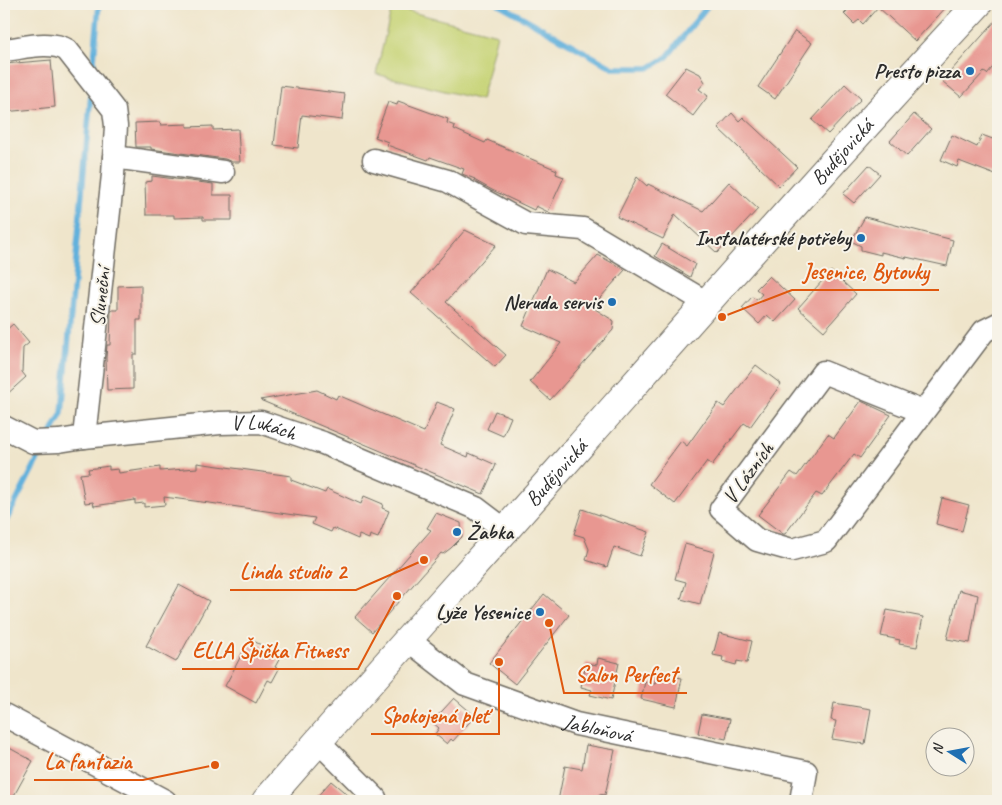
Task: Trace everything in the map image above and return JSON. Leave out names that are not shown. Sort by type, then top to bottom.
[{"type":"main road","name":"Budějovická","points":[[266,801],[407,639],[707,303],[978,4]]},
{"type":"street","name":"Sluneční","points":[[4,50],[49,45],[60,46],[67,50],[114,110],[116,126],[114,157],[84,437]]},
{"type":"street","points":[[114,157],[223,172]]},
{"type":"street","points":[[374,160],[448,181],[526,224],[584,228],[707,303]]},
{"type":"street","name":"V Lázních","points":[[923,412],[823,372],[721,509],[757,540],[792,550],[826,540],[923,412],[984,331],[998,324]]},
{"type":"street","name":"V Lukách","points":[[4,427],[33,442],[59,441],[220,423],[261,422],[323,442],[476,508],[505,530]]},
{"type":"street","name":"Jabloňová","points":[[407,639],[465,684],[576,724],[806,772],[801,801]]},
{"type":"street","points":[[4,715],[165,801]]},
{"type":"street","points":[[318,741],[376,801]]},
{"type":"green space","points":[[392,7],[497,34],[481,100],[376,74]]},
{"type":"building","points":[[842,4],[949,4],[915,41],[878,7],[863,24],[859,20],[854,24],[844,14],[848,10]]},
{"type":"building","name":"Presto pizza","points":[[998,18],[998,61],[987,74],[984,72],[961,97],[942,81]]},
{"type":"building","points":[[795,31],[812,43],[775,99],[758,87]]},
{"type":"building","points":[[51,60],[55,107],[4,112],[4,64]]},
{"type":"building","points":[[686,67],[700,74],[705,82],[699,89],[708,96],[693,116],[665,94]]},
{"type":"building","points":[[845,84],[861,99],[828,134],[812,120]]},
{"type":"building","points":[[281,86],[345,94],[342,120],[302,115],[298,148],[274,145]]},
{"type":"building","points":[[398,101],[448,119],[447,123],[455,126],[454,129],[485,143],[487,140],[557,170],[556,174],[564,177],[548,212],[536,206],[534,210],[492,190],[475,179],[462,174],[464,169],[430,157],[428,160],[387,145],[388,142],[375,137],[388,102],[397,105]]},
{"type":"building","points":[[732,113],[739,121],[743,117],[797,167],[779,186],[718,128]]},
{"type":"building","points":[[914,114],[931,129],[907,156],[890,141]]},
{"type":"building","points":[[160,122],[161,125],[187,124],[187,127],[213,126],[213,130],[238,129],[240,162],[151,149],[151,147],[136,147],[135,123]]},
{"type":"building","points":[[952,135],[977,147],[982,135],[998,141],[998,176],[959,161],[957,167],[941,160]]},
{"type":"building","points":[[869,165],[880,174],[854,203],[843,194]]},
{"type":"building","points":[[152,176],[213,184],[213,195],[232,195],[232,220],[203,220],[203,217],[174,218],[174,215],[146,215],[145,182],[152,181]]},
{"type":"building","points":[[637,177],[647,186],[648,184],[703,211],[729,182],[758,209],[717,253],[675,214],[663,239],[617,217]]},
{"type":"building","points":[[865,217],[953,240],[947,266],[881,252],[881,255],[861,250],[861,246],[851,241]]},
{"type":"building","points":[[465,230],[496,245],[446,302],[506,355],[495,367],[411,293]]},
{"type":"building","points":[[662,244],[695,264],[690,277],[655,256]]},
{"type":"building","points":[[598,255],[625,270],[592,307],[614,321],[613,330],[550,400],[530,382],[561,343],[523,326],[547,269],[574,282]]},
{"type":"building","points":[[831,271],[856,294],[824,331],[798,308]]},
{"type":"building","points":[[769,276],[795,300],[775,322],[767,315],[759,324],[742,308],[752,297],[757,300],[762,294],[756,289]]},
{"type":"building","points":[[141,285],[141,320],[137,320],[137,354],[133,354],[133,389],[107,390],[107,345],[110,345],[111,310],[118,310],[118,286]]},
{"type":"building","points":[[13,324],[29,343],[23,348],[22,372],[26,377],[4,397],[4,332]]},
{"type":"building","points":[[756,365],[781,384],[750,427],[744,423],[712,465],[707,461],[675,504],[649,484],[681,441],[687,446],[718,403],[724,407]]},
{"type":"building","points":[[317,390],[336,399],[338,395],[424,432],[437,402],[455,409],[440,445],[468,457],[469,453],[496,465],[483,494],[260,400]]},
{"type":"building","points":[[861,401],[891,415],[860,458],[854,454],[822,496],[816,493],[785,534],[783,534],[758,515],[791,472],[797,476],[828,434],[834,438]]},
{"type":"building","points":[[495,411],[511,417],[503,436],[487,429]]},
{"type":"building","points":[[197,463],[291,476],[291,480],[325,493],[327,489],[361,504],[364,496],[383,504],[382,508],[389,511],[378,538],[370,535],[369,539],[359,535],[358,539],[333,528],[331,532],[312,524],[315,518],[164,497],[165,505],[144,507],[144,503],[135,504],[135,500],[94,506],[93,502],[85,503],[80,474],[89,473],[88,469],[109,466],[109,470],[118,469],[119,473],[160,467],[160,471],[197,468]]},
{"type":"building","points":[[942,498],[969,505],[962,531],[936,524]]},
{"type":"building","points":[[582,509],[649,532],[640,556],[614,547],[607,567],[586,560],[589,549],[584,537],[574,534]]},
{"type":"building","points":[[436,513],[461,523],[462,537],[451,548],[443,554],[441,553],[372,632],[355,617],[431,530],[427,528]]},
{"type":"building","points":[[685,544],[714,552],[700,604],[681,599],[686,582],[675,579]]},
{"type":"building","points":[[179,585],[209,601],[176,662],[146,646]]},
{"type":"building","points":[[959,590],[978,595],[970,643],[947,639]]},
{"type":"building","points":[[544,594],[569,615],[515,684],[489,663]]},
{"type":"building","points":[[887,610],[923,617],[917,647],[899,644],[900,640],[881,636]]},
{"type":"building","points":[[719,633],[752,641],[747,663],[737,661],[736,665],[722,661],[723,657],[713,655]]},
{"type":"building","points":[[250,639],[281,656],[275,667],[279,669],[272,682],[268,680],[256,703],[225,686]]},
{"type":"building","points":[[598,658],[619,663],[611,700],[590,695],[592,690],[581,687],[586,663],[597,665]]},
{"type":"building","points":[[657,673],[682,678],[676,707],[641,699],[645,682],[655,684]]},
{"type":"building","points":[[454,698],[475,716],[453,741],[451,739],[447,744],[435,734],[439,728],[432,722]]},
{"type":"building","points":[[834,703],[871,709],[865,744],[832,739],[836,721],[831,720]]},
{"type":"building","points":[[702,714],[730,719],[726,739],[698,733]]},
{"type":"building","points":[[4,745],[33,761],[11,801],[4,801]]},
{"type":"building","points":[[586,745],[615,750],[605,795],[599,794],[598,801],[558,801],[565,766],[582,769]]},
{"type":"building","points":[[331,781],[355,801],[313,801]]},
{"type":"waterway","points":[[93,71],[99,4]]},
{"type":"waterway","points":[[499,4],[613,68],[649,68],[667,57],[709,4]]},
{"type":"waterway","points":[[50,436],[62,413],[91,93]]},
{"type":"waterway","points":[[4,525],[44,447]]},
{"type":"place","name":"Presto pizza","points":[[970,71]]},
{"type":"place","name":"Instalatérské potřeby","points":[[861,238]]},
{"type":"place","name":"Neruda servis","points":[[612,302]]},
{"type":"place","name":"Jesenice, Bytovky","points":[[722,317]]},
{"type":"place","name":"Žabka","points":[[457,532]]},
{"type":"place","name":"Linda studio 2","points":[[424,560]]},
{"type":"place","name":"ELLA Špička Fitness","points":[[397,596]]},
{"type":"place","name":"Lyže Yesenice","points":[[540,612]]},
{"type":"place","name":"Salon Perfect","points":[[549,623]]},
{"type":"place","name":"Spokojená pleť","points":[[499,662]]},
{"type":"place","name":"La fantazia","points":[[215,765]]}]
